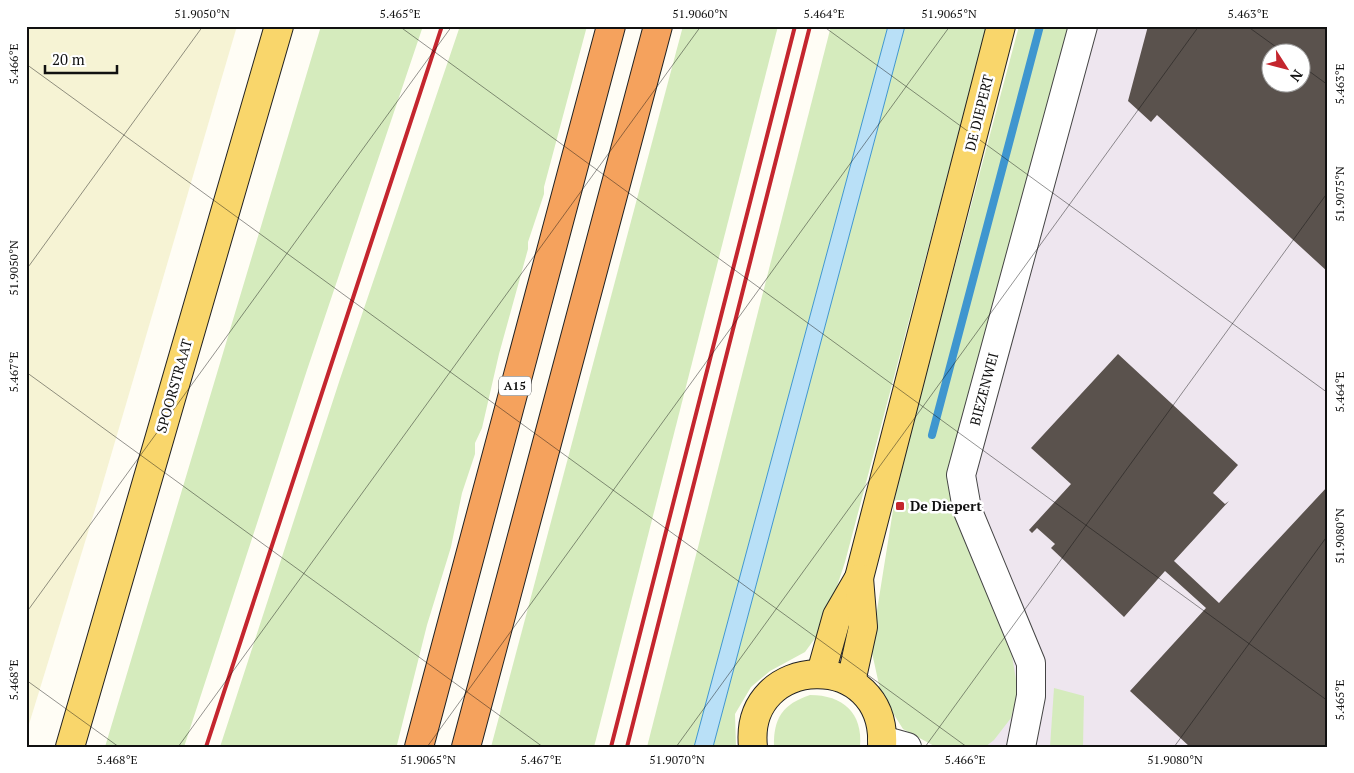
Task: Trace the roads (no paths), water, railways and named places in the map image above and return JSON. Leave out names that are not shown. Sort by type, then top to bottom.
[{"type":"highway","name":"A15","points":[[419,747],[611,26]]},
{"type":"highway","points":[[466,747],[658,26]]},
{"type":"main road","name":"SPOORSTRAAT","points":[[70,747],[279,26]]},
{"type":"main road","name":"DE DIEPERT","points":[[821,673],[837,616],[859,578],[1001,26]]},
{"type":"main road","name":"DE DIEPERT","points":[[851,682],[863,627],[859,578]]},
{"type":"main road","points":[[753,747],[753,728],[756,718],[769,695],[790,679],[800,675],[821,673],[851,682],[864,693],[874,706],[890,744]]},
{"type":"street","name":"BIEZENWEI","points":[[1021,747],[1031,696],[1031,663],[967,509],[961,475],[1083,26]]},
{"type":"water","points":[[888,26],[905,26],[713,747],[694,747]]},
{"type":"waterway","points":[[932,435],[1040,26]]},
{"type":"railway","points":[[206,747],[442,26]]},
{"type":"railway","points":[[611,747],[795,26]]},
{"type":"railway","points":[[627,747],[810,26]]},
{"type":"place","name":"De Diepert","points":[[900,506]]}]
